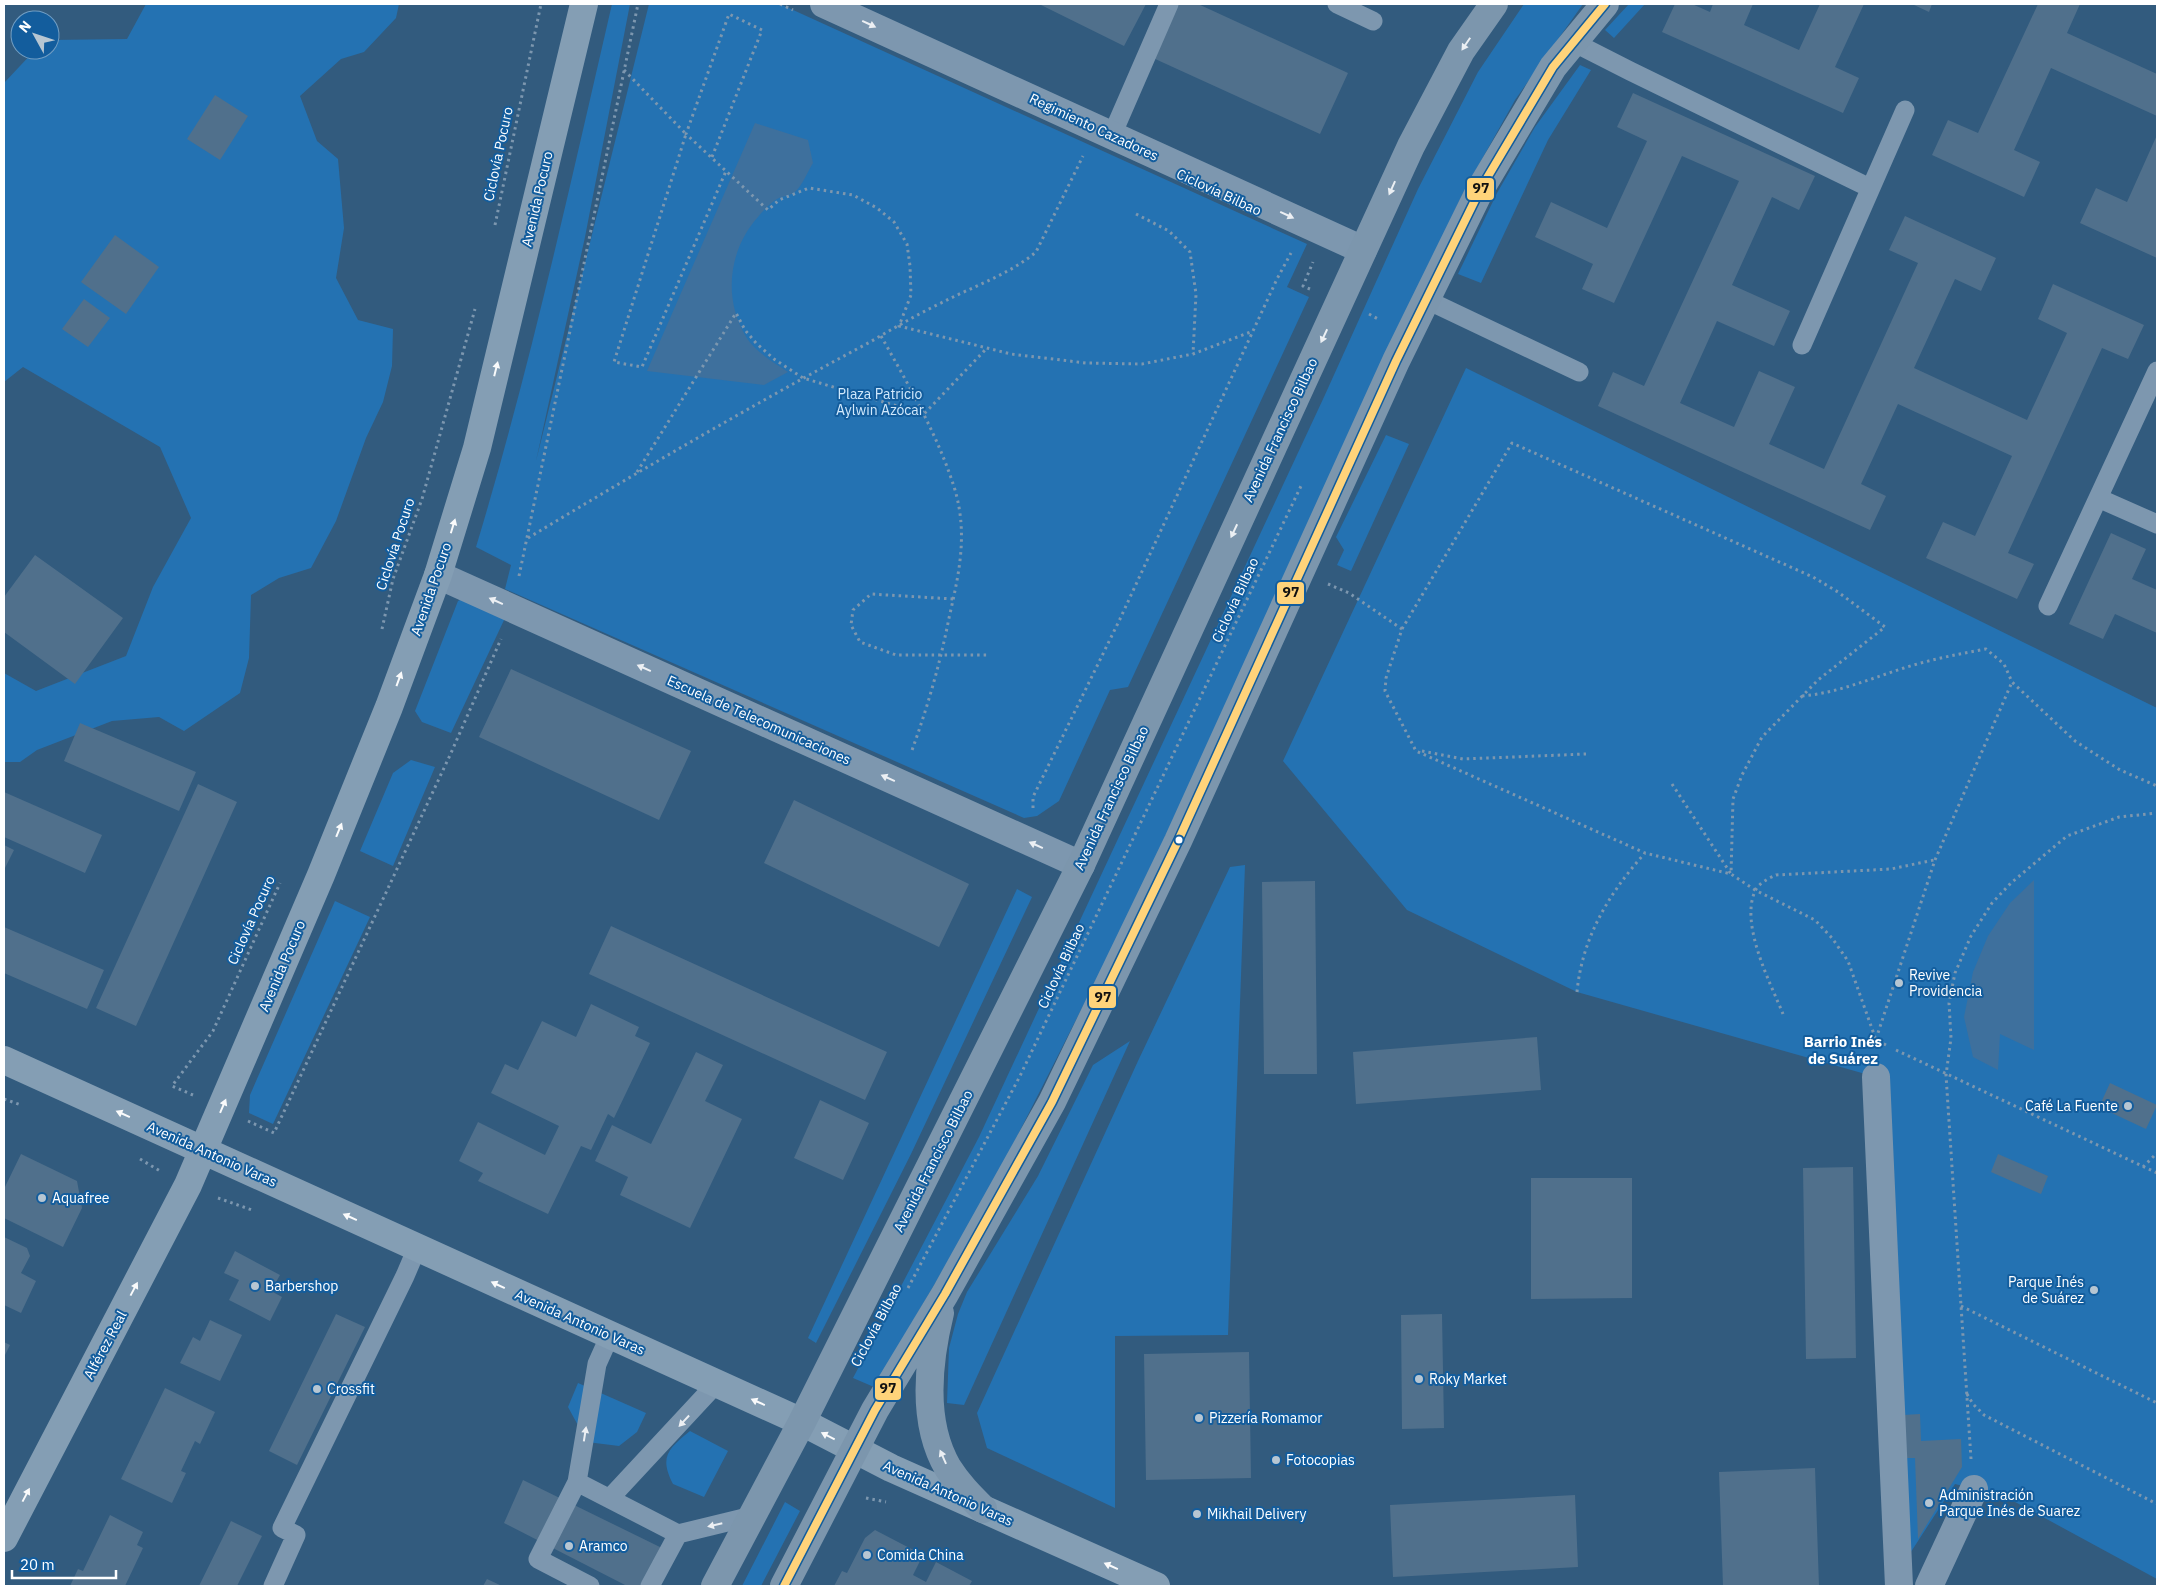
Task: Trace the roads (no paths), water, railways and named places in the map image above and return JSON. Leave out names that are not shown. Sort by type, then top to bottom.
[{"type":"main road","name":"Avenida Pocuro","points":[[204,1151],[389,706],[438,575],[477,448],[584,4]]},
{"type":"main road","name":"Avenida Francisco Bilbao","points":[[715,1586],[802,1422],[1081,865],[1363,250],[1435,98],[1461,51],[1494,4]]},
{"type":"main road","points":[[784,1586],[854,1449],[945,1294],[1052,1102],[1178,840],[1396,361],[1496,160],[1553,67],[1605,4]]},
{"type":"main road","name":"Avenida Antonio Varas","points":[[4,1060],[802,1422],[891,1468],[1156,1586]]},
{"type":"main road","name":"Alférez Real","points":[[4,1538],[183,1196],[204,1151]]},
{"type":"main road","points":[[945,1294],[931,1364],[930,1402],[932,1426],[947,1466],[958,1483],[983,1509]]},
{"type":"street","name":"Regimiento Cazadores","points":[[824,4],[1363,250]]},
{"type":"street","name":"Escuela de Telecomunicaciones","points":[[438,575],[1081,865]]},
{"type":"street","points":[[1876,1077],[1899,1586]]},
{"type":"street","points":[[1929,1586],[1974,1489]]},
{"type":"lane","points":[[1103,131],[1169,4]]},
{"type":"lane","points":[[1336,4],[1373,21]]},
{"type":"lane","points":[[1573,42],[1870,188]]},
{"type":"lane","points":[[1802,345],[1905,110]]},
{"type":"lane","points":[[1426,300],[1579,372]]},
{"type":"lane","points":[[2048,606],[2157,371]]},
{"type":"lane","points":[[2098,498],[2157,524]]},
{"type":"lane","points":[[273,1586],[296,1535],[282,1528],[417,1248]]},
{"type":"lane","points":[[590,1586],[538,1559],[577,1482],[597,1364],[610,1335]]},
{"type":"lane","points":[[610,1498],[682,1423],[716,1384]]},
{"type":"lane","points":[[577,1482],[678,1534],[752,1516]]},
{"type":"lane","points":[[650,1586],[678,1534]]},
{"type":"place","name":"Revive Providencia","points":[[1899,983]]},
{"type":"place","name":"Café La Fuente","points":[[2128,1106]]},
{"type":"place","name":"Aquafree","points":[[42,1198]]},
{"type":"place","name":"Barbershop","points":[[255,1286]]},
{"type":"place","name":"Parque Inés de Suárez","points":[[2094,1290]]},
{"type":"place","name":"Roky Market","points":[[1419,1379]]},
{"type":"place","name":"Crossfit","points":[[317,1389]]},
{"type":"place","name":"Pizzería Romamor","points":[[1199,1418]]},
{"type":"place","name":"Fotocopias","points":[[1276,1460]]},
{"type":"place","name":"Administración Parque Inés de Suarez","points":[[1929,1503]]},
{"type":"place","name":"Mikhail Delivery","points":[[1197,1514]]},
{"type":"place","name":"Aramco","points":[[569,1546]]},
{"type":"place","name":"Comida China","points":[[867,1555]]},
{"type":"district","name":"Barrio Inés de Suárez","points":[[1843,1050]]},
{"type":"park label","name":"Plaza Patricio Aylwin Azócar","points":[[880,402]]}]
